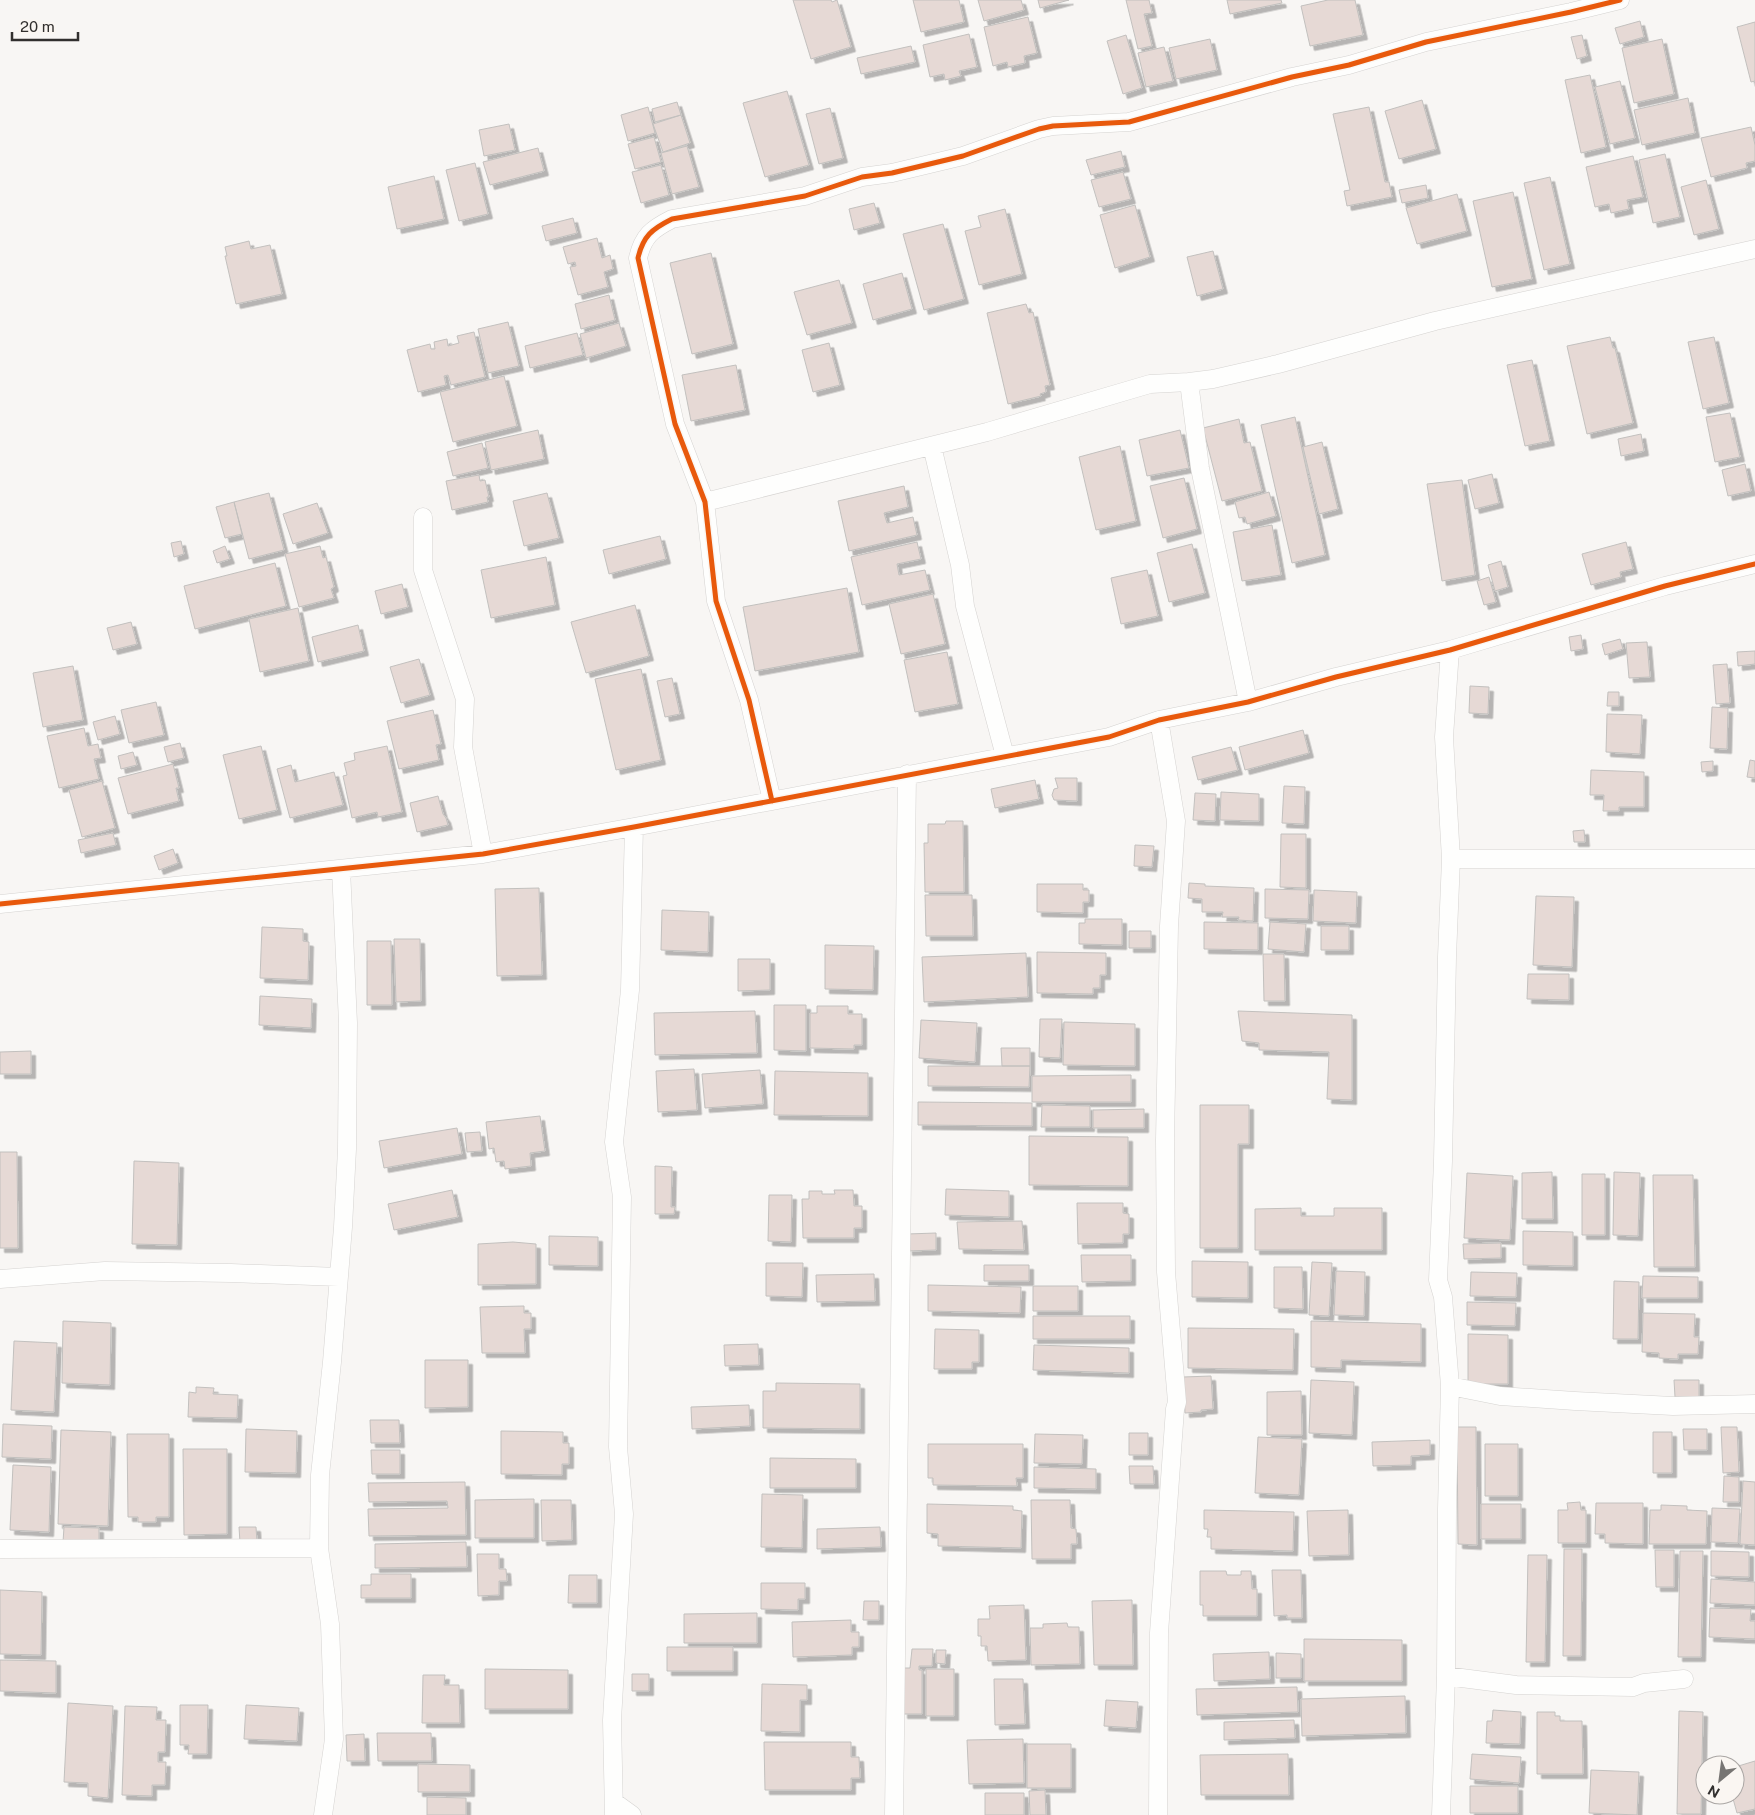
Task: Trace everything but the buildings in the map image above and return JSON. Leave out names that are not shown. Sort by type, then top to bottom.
[{"type":"street","points":[[772,801],[749,700],[716,601],[705,502],[675,424],[638,258],[641,245],[648,234],[657,226],[672,219],[805,196],[862,178],[963,156],[1039,129],[1053,126],[1128,122],[1292,77],[1349,65],[1426,42],[1620,0]]},
{"type":"street","points":[[705,502],[932,446],[1150,384],[1189,382],[1278,364],[1435,321],[1755,250]]},
{"type":"street","points":[[1189,382],[1200,468],[1248,702]]},
{"type":"street","points":[[932,446],[960,564],[965,606],[1005,756]]},
{"type":"street","points":[[423,517],[423,570],[465,699],[463,746],[483,854]]},
{"type":"street","points":[[0,904],[483,854],[634,828],[907,774],[1109,737],[1159,720],[1248,702],[1450,650],[1665,586],[1755,564]]},
{"type":"street","points":[[1442,1815],[1450,1386],[1443,1297],[1438,1280],[1444,1151],[1447,956],[1451,859],[1444,737],[1450,650]]},
{"type":"street","points":[[1158,1815],[1159,1634],[1177,1402],[1166,1272],[1165,1140],[1169,935],[1176,821],[1159,720]]},
{"type":"street","points":[[894,1815],[907,774]]},
{"type":"street","points":[[632,1815],[614,1808],[612,1720],[624,1514],[618,1447],[622,1197],[614,1142],[630,990],[634,828]]},
{"type":"street","points":[[1451,859],[1755,859]]},
{"type":"street","points":[[323,1815],[334,1740],[330,1624],[319,1548],[320,1475],[339,1278],[347,1149],[348,1032],[341,869]]},
{"type":"street","points":[[0,1279],[105,1272],[231,1273],[339,1278]]},
{"type":"street","points":[[1450,1386],[1500,1396],[1575,1401],[1673,1406],[1755,1404]]},
{"type":"street","points":[[0,1549],[319,1548]]},
{"type":"street","points":[[1446,1676],[1516,1686],[1633,1687],[1644,1683],[1684,1678]]},
{"type":"cycle path","points":[[772,801],[749,700],[716,601],[705,502],[675,424],[638,258],[640,250],[649,234],[672,219],[805,196],[862,177],[892,173],[963,156],[1039,129],[1053,126],[1129,122],[1292,77],[1349,65],[1426,42],[1620,0]]},
{"type":"cycle path","points":[[0,904],[483,854],[1109,737],[1159,720],[1248,702],[1336,677],[1450,650],[1665,586],[1755,564]]}]
